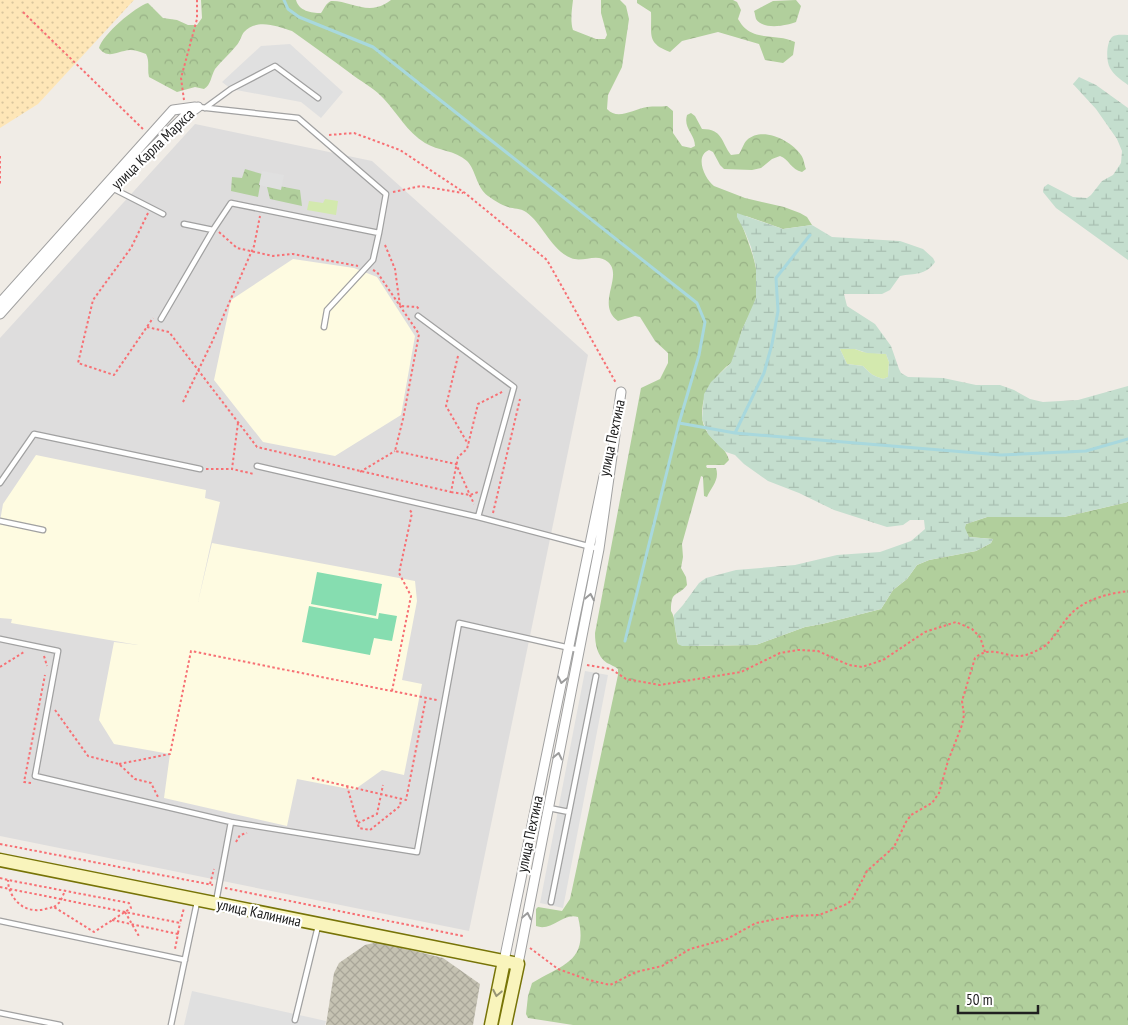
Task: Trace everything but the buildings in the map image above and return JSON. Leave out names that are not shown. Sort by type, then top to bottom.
[{"type":"street","name":"улица Карла Маркса","points":[[0,303],[173,110],[201,107]]},
{"type":"street","name":"улица Карла Маркса","points":[[0,314],[112,188],[184,117],[201,107]]},
{"type":"street","name":"улица Пехтина","points":[[491,1025],[621,392]]},
{"type":"street","name":"улица Пехтина","points":[[505,1025],[599,549],[621,392]]},
{"type":"street","name":"улица Калинина","points":[[0,860],[518,964]]},
{"type":"lane","points":[[201,107],[276,66],[318,98]]},
{"type":"lane","points":[[201,107],[298,118],[386,194],[373,260],[327,310],[324,327]]},
{"type":"lane","points":[[112,188],[163,214]]},
{"type":"lane","points":[[161,319],[231,203],[379,233]]},
{"type":"lane","points":[[184,224],[213,230]]},
{"type":"lane","points":[[418,316],[514,387],[478,517]]},
{"type":"lane","points":[[0,483],[34,434],[200,469]]},
{"type":"lane","points":[[257,466],[478,517],[599,549]]},
{"type":"lane","points":[[0,521],[43,530]]},
{"type":"lane","points":[[0,639],[58,650],[35,776],[231,822],[417,852],[459,623],[579,650]]},
{"type":"lane","points":[[552,902],[596,676]]},
{"type":"lane","points":[[548,808],[569,812]]},
{"type":"lane","points":[[216,903],[231,822]]},
{"type":"lane","points":[[171,1025],[185,960],[192,899]]},
{"type":"lane","points":[[0,921],[185,960]]},
{"type":"lane","points":[[295,1020],[318,925]]},
{"type":"lane","points":[[0,1013],[60,1025]]},
{"type":"path","points":[[185,108],[181,78],[198,19],[197,0]]},
{"type":"path","points":[[23,12],[150,136]]},
{"type":"path","points":[[320,137],[333,133],[354,133],[400,150],[465,193],[547,260],[621,392]]},
{"type":"path","points":[[0,156],[0,186]]},
{"type":"path","points":[[386,194],[421,186],[465,193]]},
{"type":"path","points":[[182,402],[254,246],[260,209]]},
{"type":"path","points":[[213,230],[222,234],[237,248],[273,256],[293,254],[350,264],[377,272],[419,334],[395,451]]},
{"type":"path","points":[[379,233],[395,268],[400,306]]},
{"type":"path","points":[[400,306],[417,307],[425,312]]},
{"type":"path","points":[[147,327],[169,332],[257,447],[451,492],[470,495],[486,489]]},
{"type":"path","points":[[460,347],[446,406],[468,444]]},
{"type":"path","points":[[451,492],[458,457],[467,449],[478,404],[514,387]]},
{"type":"path","points":[[491,521],[520,396]]},
{"type":"path","points":[[232,469],[238,423]]},
{"type":"path","points":[[360,472],[395,451],[456,464]]},
{"type":"path","points":[[456,464],[474,504]]},
{"type":"path","points":[[200,469],[232,469],[260,475]]},
{"type":"path","points":[[392,691],[411,596],[399,573],[412,513],[406,504]]},
{"type":"path","points":[[522,944],[533,949],[558,969],[601,983],[614,984],[636,972],[662,966],[690,949],[727,939],[756,923],[792,916],[819,915],[842,908],[852,900],[867,871],[894,847],[911,815],[932,803],[939,793],[949,755],[962,725],[964,715],[962,701],[976,658],[986,652],[1021,656],[1040,650],[1077,609],[1091,600],[1106,594],[1128,591]]},
{"type":"path","points":[[577,664],[611,669],[626,678],[660,685],[741,672],[780,653],[798,650],[818,651],[849,666],[862,667],[884,660],[925,632],[956,622],[972,629],[980,637],[986,652]]},
{"type":"path","points":[[0,667],[27,650]]},
{"type":"path","points":[[48,704],[52,705],[88,756],[119,764],[170,754],[191,651],[444,701]]},
{"type":"path","points":[[33,784],[24,782],[47,664],[45,657],[40,654]]},
{"type":"path","points":[[312,778],[406,800],[426,698]]},
{"type":"path","points":[[119,764],[135,779],[151,782],[162,806]]},
{"type":"path","points":[[358,823],[377,814],[383,785]]},
{"type":"path","points":[[347,786],[359,828],[370,830],[400,806],[401,799]]},
{"type":"path","points":[[235,847],[240,835],[249,832]]},
{"type":"path","points":[[0,844],[463,936]]},
{"type":"path","points":[[210,885],[214,867]]},
{"type":"path","points":[[0,878],[129,903],[131,908],[94,932],[54,907]]},
{"type":"path","points":[[8,880],[8,889],[11,895],[22,907],[34,910],[54,907],[61,900],[65,891]]},
{"type":"path","points":[[0,887],[180,923]]},
{"type":"path","points":[[175,948],[180,923],[192,899]]},
{"type":"path","points":[[125,912],[140,938]]},
{"type":"path","points":[[112,920],[178,934]]},
{"type":"shaded area","points":[[290,44],[343,92],[321,118],[301,102],[231,89],[222,82],[261,46]]},
{"type":"shaded area","points":[[195,124],[372,161],[588,355],[469,931],[0,836],[0,338]]},
{"type":"shaded area","points":[[262,171],[284,175],[281,190],[259,185]]},
{"type":"shaded area","points":[[293,259],[354,268],[377,277],[415,336],[401,415],[335,456],[263,442],[214,380],[231,300]]},
{"type":"shaded area","points":[[36,455],[206,490],[205,498],[220,502],[198,602],[212,543],[415,581],[417,601],[402,680],[422,684],[404,775],[382,770],[354,790],[297,779],[287,826],[164,798],[170,754],[114,744],[99,720],[114,642],[138,645],[11,623],[12,619],[0,618],[0,521],[3,504]]},
{"type":"shaded area","points":[[585,671],[608,675],[563,908],[540,903]]},
{"type":"shaded area","points":[[378,942],[443,958],[480,984],[473,1025],[326,1025],[334,973],[339,963],[365,945]]},
{"type":"shaded area","points":[[192,991],[326,1021],[325,1025],[184,1025]]},
{"type":"green space","points":[[201,0],[296,0],[303,9],[309,12],[321,13],[331,1],[371,8],[381,6],[391,0],[573,0],[571,19],[573,30],[596,39],[605,39],[607,35],[601,13],[601,0],[620,0],[626,6],[629,19],[622,67],[608,95],[607,109],[616,114],[621,114],[647,107],[667,106],[673,111],[673,133],[682,146],[691,148],[695,146],[686,120],[687,115],[691,113],[695,116],[702,129],[714,131],[721,137],[731,155],[739,154],[747,140],[760,134],[783,140],[801,155],[806,169],[802,172],[795,169],[786,159],[780,156],[772,159],[761,168],[752,170],[724,169],[713,152],[709,150],[702,157],[702,168],[714,186],[745,198],[784,207],[800,213],[807,217],[812,225],[783,229],[746,216],[742,225],[756,270],[756,298],[742,330],[732,363],[711,383],[705,395],[702,408],[703,424],[706,430],[727,454],[729,460],[724,465],[706,466],[707,468],[716,468],[716,480],[707,497],[704,496],[703,477],[701,476],[682,544],[683,557],[681,568],[686,577],[687,585],[673,597],[671,604],[678,644],[695,646],[756,645],[805,627],[881,609],[893,590],[907,579],[917,565],[929,560],[976,551],[991,543],[993,539],[969,537],[964,528],[966,524],[987,517],[1064,517],[1128,502],[1128,1025],[573,1025],[528,1018],[526,1014],[528,996],[532,983],[571,960],[580,944],[578,917],[567,917],[547,926],[536,926],[536,909],[538,907],[562,911],[570,899],[618,675],[618,669],[607,663],[599,653],[595,633],[641,388],[660,379],[668,363],[668,353],[655,341],[640,317],[635,316],[618,321],[612,314],[609,307],[609,299],[613,275],[612,268],[608,262],[599,258],[576,259],[564,254],[552,243],[526,212],[510,208],[488,196],[478,183],[467,161],[462,157],[430,146],[419,139],[377,93],[292,31],[267,24],[255,25],[249,28],[244,32],[239,43],[215,69],[210,83],[204,89],[195,87],[177,92],[149,77],[146,54],[130,50],[106,54],[99,48],[101,42],[120,22],[136,9],[148,3],[163,18],[177,20],[188,25],[197,25],[202,18]]},
{"type":"green space","points":[[637,0],[733,0],[737,2],[741,10],[738,19],[745,28],[757,35],[783,38],[795,42],[793,55],[783,63],[765,60],[759,44],[718,32],[682,41],[670,52],[662,49],[654,41],[651,32],[651,12],[637,3]]},
{"type":"green space","points":[[796,0],[801,6],[796,22],[781,26],[769,26],[756,19],[754,11],[773,1]]},
{"type":"green space","points":[[1128,35],[1128,85],[1110,68],[1107,52],[1112,37]]},
{"type":"green space","points":[[1079,77],[1096,85],[1128,108],[1128,260],[1056,208],[1043,192],[1044,187],[1048,184],[1073,197],[1087,198],[1102,181],[1113,175],[1121,163],[1122,151],[1117,139],[1096,109],[1073,84]]},
{"type":"green space","points":[[245,169],[262,174],[258,197],[231,191],[232,177],[242,178]]},
{"type":"green space","points":[[279,186],[300,190],[302,206],[270,199],[267,187]]},
{"type":"green space","points":[[325,199],[338,201],[336,215],[307,210],[309,201],[323,203]]},
{"type":"green space","points":[[737,213],[783,229],[812,225],[832,237],[900,241],[923,249],[933,258],[935,262],[927,270],[900,276],[890,290],[882,294],[844,294],[847,306],[875,324],[891,346],[901,373],[908,377],[943,378],[976,385],[1000,385],[1030,399],[1043,402],[1078,400],[1128,386],[1128,502],[1064,517],[987,517],[966,524],[965,528],[969,537],[993,539],[991,543],[976,551],[929,560],[917,565],[907,579],[893,590],[881,609],[805,627],[756,645],[682,646],[678,644],[674,615],[699,583],[706,578],[736,570],[795,565],[837,555],[880,552],[911,541],[925,529],[924,520],[910,520],[903,525],[887,527],[834,510],[768,481],[735,455],[726,452],[708,434],[702,419],[704,394],[711,382],[731,363],[742,330],[756,298],[756,267],[751,247],[737,217]],"holes":[[[840,349],[855,349],[867,353],[886,354],[889,362],[888,377],[883,379],[871,374],[863,366],[847,364]]]},
{"type":"green space","points":[[840,349],[855,349],[863,352],[886,354],[889,362],[888,377],[883,379],[871,374],[863,366],[847,364]]},
{"type":"green space","points":[[317,572],[382,584],[376,616],[311,604]]},
{"type":"green space","points":[[309,606],[378,619],[379,613],[397,616],[392,641],[374,638],[370,655],[302,642]]},
{"type":"sand","points":[[0,0],[134,0],[38,104],[0,128]]},
{"type":"waterway","points":[[284,0],[288,9],[299,17],[373,47],[697,303],[705,322],[699,355],[679,423],[625,641]]},
{"type":"waterway","points":[[679,423],[735,433],[764,373],[772,344],[778,311],[776,278],[810,235]]},
{"type":"waterway","points":[[735,433],[1001,455],[1086,451],[1128,439]]}]
